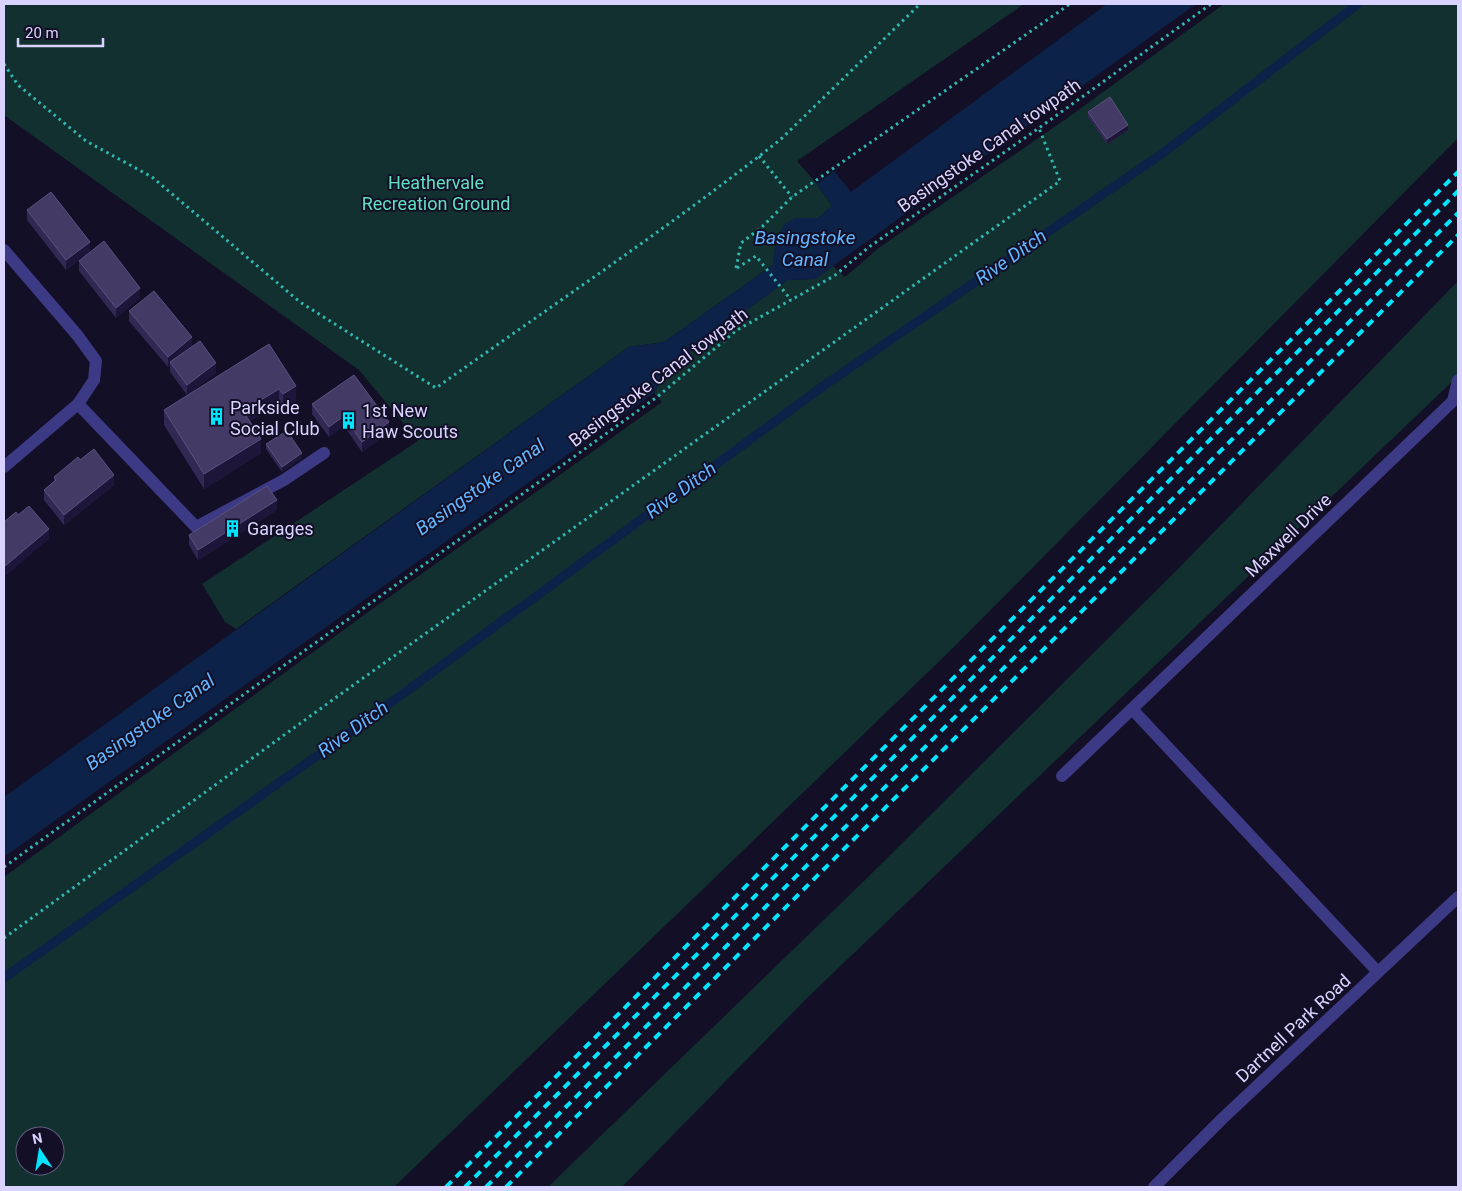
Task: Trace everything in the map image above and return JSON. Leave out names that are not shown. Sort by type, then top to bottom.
[{"type":"street","points":[[4,250],[78,336],[96,361],[94,380],[78,404],[4,467]]},
{"type":"street","name":"Maxwell Drive","points":[[1062,776],[1453,401],[1458,380]]},
{"type":"street","points":[[78,404],[196,527],[284,480],[324,453]]},
{"type":"street","points":[[1132,709],[1378,972]]},
{"type":"street","name":"Dartnell Park Road","points":[[1154,1187],[1223,1118],[1458,896]]},
{"type":"path","points":[[4,64],[18,84],[86,141],[152,177],[300,302],[436,388],[666,225],[781,139],[920,4]]},
{"type":"path","points":[[791,300],[756,256],[736,268],[740,243],[762,227],[792,196],[1070,4]]},
{"type":"path","name":"Basingstoke Canal towpath","points":[[4,867],[657,397],[737,330],[834,276],[869,247],[1211,4]]},
{"type":"path","points":[[4,938],[346,690],[1060,181],[1039,128]]},
{"type":"path","points":[[759,156],[792,196]]},
{"type":"green space","name":"Heathervale Recreation Ground","points":[[4,4],[1024,4],[797,161],[817,184],[832,206],[818,218],[795,218],[776,238],[773,265],[664,342],[629,347],[236,629],[225,622],[202,584],[418,441],[359,370],[4,115]]},
{"type":"green space","points":[[1224,4],[1458,4],[1458,138],[954,647],[394,1187],[4,1187],[4,877],[371,610],[662,402],[654,393],[672,363],[788,280],[815,279],[833,266],[845,277],[880,247],[1066,119]]},
{"type":"green space","points":[[1458,281],[1458,376],[808,997],[622,1187],[548,1187],[863,882],[1178,569]]},
{"type":"water","name":"Basingstoke Canal","points":[[1107,4],[1196,4],[815,279],[788,280],[673,363],[654,393],[4,857],[4,797],[629,347],[664,342],[773,265],[776,238],[785,224],[795,218],[818,218],[832,206],[817,184],[834,171],[851,192]]},
{"type":"building","points":[[1110,97],[1128,125],[1107,139],[1088,112]]},
{"type":"building","points":[[51,192],[90,242],[66,260],[27,210]]},
{"type":"building","points":[[104,241],[140,288],[116,308],[79,261]]},
{"type":"building","points":[[154,291],[192,337],[168,357],[129,311]]},
{"type":"building","points":[[200,341],[216,363],[187,385],[170,362]]},
{"type":"building","name":"Parkside Social Club","points":[[269,344],[296,386],[283,394],[279,389],[243,411],[261,439],[204,474],[164,410]]},
{"type":"building","name":"1st New Haw Scouts","points":[[354,375],[389,422],[362,442],[344,416],[329,427],[312,404]]},
{"type":"building","points":[[287,431],[302,453],[282,467],[266,444]]},
{"type":"building","points":[[94,449],[114,475],[64,515],[44,490],[56,480],[54,477],[78,457],[80,460]]},
{"type":"building","points":[[267,486],[277,500],[198,550],[189,535]]},
{"type":"building","points":[[29,506],[49,529],[4,567],[4,522],[16,512],[18,515]]},
{"type":"waterway","name":"Rive Ditch","points":[[4,978],[352,731],[822,387],[1163,153],[1358,4]]},
{"type":"railway","points":[[446,1187],[1458,172]]},
{"type":"railway","points":[[465,1187],[1458,191]]},
{"type":"railway","points":[[486,1187],[1458,213]]},
{"type":"railway","points":[[506,1187],[1458,235]]},
{"type":"place","name":"Parkside Social Club","points":[[216,417]]},
{"type":"place","name":"1st New Haw Scouts","points":[[348,420]]},
{"type":"place","name":"Garages","points":[[233,528]]}]
